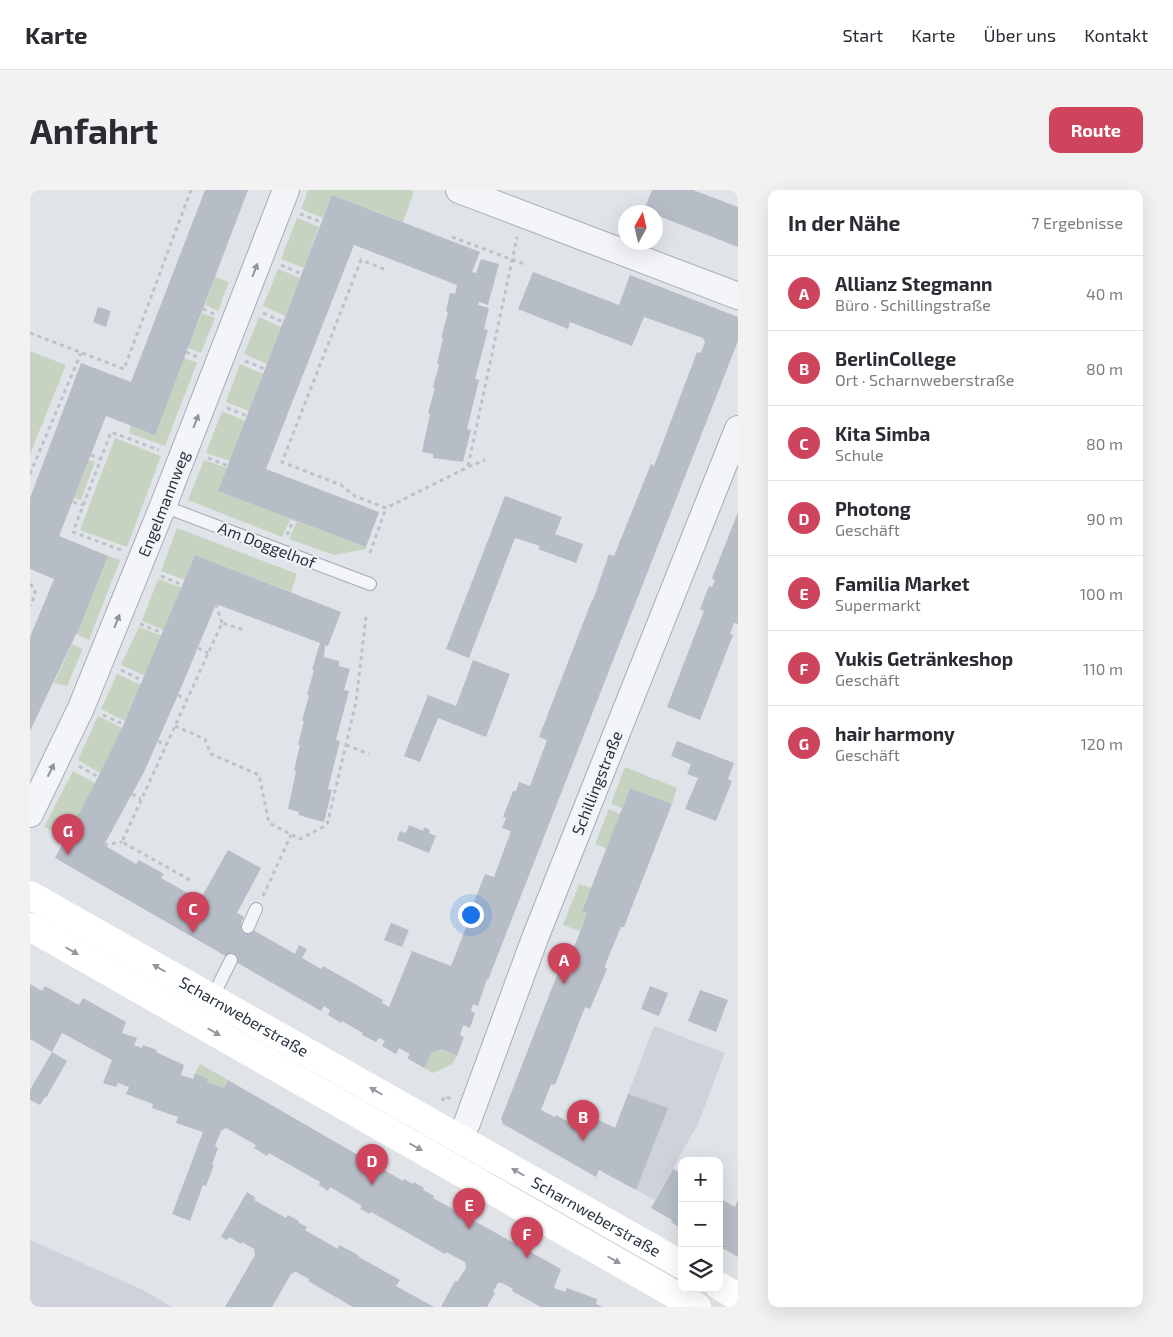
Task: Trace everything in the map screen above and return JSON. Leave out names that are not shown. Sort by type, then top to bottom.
[{"type":"main road","name":"Scharnweberstraße","points":[[30,895],[678,1263]]},
{"type":"main road","name":"Scharnweberstraße","points":[[30,927],[697,1307]]},
{"type":"main road","points":[[445,1163],[458,1138]]},
{"type":"main road","points":[[723,1288],[738,1297]]},
{"type":"street","points":[[459,190],[738,296]]},
{"type":"street","name":"Engelmannweg","points":[[30,814],[81,708],[163,506],[291,201]]},
{"type":"street","name":"Schillingstraße","points":[[458,1138],[467,1123],[535,938],[738,429]]},
{"type":"lane","name":"Am Doggelhof","points":[[163,506],[370,584]]},
{"type":"lane","points":[[248,927],[256,909]]},
{"type":"lane","points":[[212,998],[231,960]]},
{"type":"path","points":[[30,333],[124,369],[191,190]]},
{"type":"path","points":[[291,201],[321,222]]},
{"type":"path","points":[[468,467],[519,229]]},
{"type":"path","points":[[452,237],[527,265]]},
{"type":"path","points":[[384,269],[361,260],[282,462],[341,485],[355,496],[386,508]]},
{"type":"path","points":[[275,262],[302,274]]},
{"type":"path","points":[[257,310],[283,322]]},
{"type":"path","points":[[30,474],[81,353]]},
{"type":"path","points":[[238,358],[265,369]]},
{"type":"path","points":[[220,405],[247,416]]},
{"type":"path","points":[[130,553],[73,532],[111,432],[167,453]]},
{"type":"path","points":[[91,455],[101,459]]},
{"type":"path","points":[[200,455],[228,466]]},
{"type":"path","points":[[370,553],[386,508],[485,460]]},
{"type":"path","points":[[73,502],[83,506]]},
{"type":"path","points":[[284,541],[294,519]]},
{"type":"path","points":[[154,573],[183,584]]},
{"type":"path","points":[[30,584],[36,589],[30,606]]},
{"type":"path","points":[[122,842],[222,623],[216,604]]},
{"type":"path","points":[[175,726],[205,739],[211,754],[259,775],[269,823],[300,839],[327,825],[356,702],[366,617]]},
{"type":"path","points":[[135,622],[163,633]]},
{"type":"path","points":[[222,623],[244,630]]},
{"type":"path","points":[[198,648],[208,653]]},
{"type":"path","points":[[115,667],[143,681]]},
{"type":"path","points":[[178,696],[187,700]]},
{"type":"path","points":[[96,711],[123,724]]},
{"type":"path","points":[[158,741],[166,745]]},
{"type":"path","points":[[346,746],[369,754]]},
{"type":"path","points":[[72,762],[98,777]]},
{"type":"path","points":[[132,794],[141,799]]},
{"type":"path","points":[[256,909],[291,835]]},
{"type":"path","points":[[104,846],[122,842],[190,880]]},
{"type":"shaded area","points":[[654,1026],[725,1053],[698,1124],[655,1200],[599,1170]]},
{"type":"shaded area","points":[[30,1240],[143,1290],[172,1307],[30,1307]]},
{"type":"green space","points":[[308,190],[410,190],[414,192],[403,222],[332,195],[323,218],[301,209]]},
{"type":"green space","points":[[297,218],[319,227],[304,268],[281,259]]},
{"type":"green space","points":[[278,269],[300,278],[285,316],[263,306]]},
{"type":"green space","points":[[215,277],[229,282],[218,311],[205,305]]},
{"type":"green space","points":[[202,313],[215,318],[201,353],[188,348]]},
{"type":"green space","points":[[259,317],[281,327],[267,364],[244,354]]},
{"type":"green space","points":[[30,351],[66,365],[30,454]]},
{"type":"green space","points":[[184,358],[197,363],[165,446],[129,433],[131,426],[155,434]]},
{"type":"green space","points":[[240,364],[263,374],[249,411],[226,402]]},
{"type":"green space","points":[[222,411],[245,421],[230,461],[206,453]]},
{"type":"green space","points":[[115,438],[161,456],[127,547],[80,530]]},
{"type":"green space","points":[[89,460],[95,462],[81,500],[74,498]]},
{"type":"green space","points":[[204,460],[227,468],[218,491],[291,518],[282,537],[188,500]]},
{"type":"green space","points":[[297,521],[366,547],[366,549],[334,555],[289,539]]},
{"type":"green space","points":[[177,528],[297,574],[291,592],[195,555],[185,580],[161,571]]},
{"type":"green space","points":[[108,556],[120,560],[89,640],[76,634]]},
{"type":"green space","points":[[158,579],[182,588],[164,630],[142,621]]},
{"type":"green space","points":[[139,627],[162,636],[145,676],[121,665]]},
{"type":"green space","points":[[72,644],[83,649],[67,686],[54,683]]},
{"type":"green space","points":[[117,674],[141,685],[125,721],[101,709]]},
{"type":"green space","points":[[98,716],[122,728],[100,773],[78,760]]},
{"type":"green space","points":[[625,767],[677,788],[672,804],[630,788],[622,808],[611,804]]},
{"type":"green space","points":[[73,771],[95,783],[66,839],[44,827]]},
{"type":"green space","points":[[609,809],[620,814],[607,849],[595,844]]},
{"type":"green space","points":[[579,884],[591,888],[582,910],[587,913],[580,931],[563,925]]},
{"type":"green space","points":[[442,1049],[457,1056],[452,1064],[433,1073],[424,1068],[432,1053]]},
{"type":"green space","points":[[200,1064],[228,1080],[224,1088],[207,1082],[208,1079],[195,1073]]},
{"type":"green space","points":[[490,1168],[678,1276],[678,1284],[486,1175]]},
{"type":"building","points":[[205,190],[248,190],[155,435],[106,416],[59,536],[108,556],[80,626],[30,731],[30,637],[54,579],[30,569],[30,498],[81,363],[131,382]]},
{"type":"building","points":[[652,190],[693,190],[738,207],[738,247],[663,218],[663,205],[646,205]]},
{"type":"building","points":[[332,195],[480,252],[472,272],[476,273],[481,259],[499,264],[488,305],[479,302],[478,305],[489,308],[484,329],[488,330],[475,379],[479,380],[467,429],[471,430],[463,462],[433,458],[433,454],[422,452],[430,414],[428,413],[435,388],[433,387],[439,365],[437,364],[443,338],[441,338],[448,312],[446,311],[450,293],[455,294],[457,285],[354,245],[266,469],[379,512],[366,547],[218,491]]},
{"type":"building","points":[[533,272],[619,305],[630,275],[738,317],[738,341],[478,1006],[473,1004],[471,1011],[475,1013],[470,1028],[463,1025],[460,1035],[464,1037],[457,1056],[442,1049],[432,1053],[424,1068],[407,1058],[410,1054],[399,1048],[396,1054],[382,1046],[385,1041],[379,1038],[376,1042],[362,1035],[363,1033],[328,1015],[330,1010],[324,1006],[321,1011],[55,858],[122,728],[195,555],[341,612],[328,646],[325,645],[324,657],[339,661],[339,666],[350,669],[344,690],[349,691],[336,740],[340,741],[328,789],[332,790],[324,822],[298,815],[299,812],[288,809],[296,771],[294,770],[300,745],[298,745],[304,721],[302,721],[309,695],[307,695],[320,643],[216,604],[144,772],[104,845],[136,864],[139,860],[164,874],[161,878],[200,900],[228,850],[261,868],[237,913],[244,917],[241,923],[295,954],[299,945],[307,949],[302,958],[321,969],[323,966],[383,1000],[382,1003],[389,1007],[412,951],[451,966],[485,874],[494,877],[511,831],[502,828],[506,818],[503,817],[513,791],[516,791],[519,782],[530,786],[547,740],[539,737],[609,554],[614,556],[651,464],[654,466],[697,352],[701,353],[705,342],[703,338],[644,317],[632,346],[570,322],[568,329],[518,309]]},
{"type":"building","points":[[98,307],[111,311],[106,327],[93,322]]},
{"type":"building","points":[[505,496],[562,517],[555,534],[583,544],[576,563],[538,549],[540,546],[515,538],[469,658],[446,649]]},
{"type":"building","points":[[738,512],[738,624],[734,623],[730,634],[733,635],[700,720],[667,707],[704,611],[700,609],[709,586],[712,587],[715,580],[712,578]]},
{"type":"building","points":[[473,660],[510,674],[486,737],[438,718],[420,762],[404,756],[428,695],[456,706]]},
{"type":"building","points":[[677,741],[734,763],[728,779],[732,781],[716,821],[685,809],[698,778],[687,774],[691,764],[671,756]]},
{"type":"building","points":[[630,788],[672,804],[624,927],[621,927],[606,963],[605,968],[607,969],[590,1009],[585,1007],[555,1085],[551,1084],[541,1110],[555,1117],[556,1115],[583,1130],[591,1116],[615,1128],[628,1094],[668,1108],[636,1190],[599,1170],[596,1177],[503,1124],[501,1119],[566,952],[571,954],[577,940],[587,913],[582,911]]},
{"type":"building","points":[[409,825],[423,831],[424,827],[430,830],[429,833],[436,836],[429,853],[397,840],[400,831],[406,833]]},
{"type":"building","points":[[391,923],[409,930],[402,947],[384,940]]},
{"type":"building","points":[[30,984],[42,991],[45,986],[79,1005],[83,998],[126,1022],[122,1033],[137,1038],[134,1045],[142,1048],[143,1045],[157,1050],[156,1052],[184,1065],[181,1075],[193,1079],[195,1073],[208,1079],[207,1082],[224,1088],[228,1080],[403,1181],[404,1179],[413,1184],[414,1182],[434,1196],[433,1198],[561,1269],[554,1288],[565,1292],[567,1288],[597,1299],[596,1304],[603,1307],[541,1307],[512,1291],[513,1289],[498,1283],[487,1307],[441,1307],[455,1281],[457,1282],[466,1268],[465,1262],[446,1252],[445,1254],[371,1212],[370,1214],[360,1209],[362,1206],[330,1187],[328,1191],[319,1185],[320,1182],[269,1153],[267,1156],[254,1148],[256,1145],[226,1128],[221,1131],[215,1146],[218,1148],[212,1165],[214,1165],[206,1186],[203,1185],[190,1221],[172,1214],[203,1132],[176,1123],[178,1117],[152,1108],[153,1104],[126,1094],[129,1087],[118,1083],[116,1087],[103,1083],[112,1060],[62,1033],[52,1052],[30,1039]]},
{"type":"building","points":[[650,986],[668,993],[659,1016],[641,1009]]},
{"type":"building","points":[[700,990],[728,1000],[716,1032],[688,1021]]},
{"type":"building","points":[[52,1052],[67,1061],[40,1105],[30,1100],[30,1090]]},
{"type":"building","points":[[673,1169],[678,1172],[678,1226],[671,1222],[672,1220],[651,1208]]},
{"type":"building","points":[[247,1192],[256,1198],[254,1200],[286,1218],[288,1215],[299,1221],[307,1227],[305,1230],[338,1249],[339,1245],[400,1280],[396,1286],[434,1307],[353,1307],[296,1272],[291,1274],[272,1307],[225,1307],[255,1255],[254,1249],[242,1242],[241,1244],[229,1237],[227,1240],[221,1237]]},
{"type":"building","points":[[723,1200],[735,1207],[738,1200],[738,1257],[724,1249]]},
{"type":"place","name":"hair harmony","points":[[68,855]]},
{"type":"place","name":"Kita Simba","points":[[193,933]]},
{"type":"place","name":"Allianz Stegmann","points":[[564,984]]},
{"type":"place","name":"BerlinCollege","points":[[583,1141]]},
{"type":"place","name":"Photong","points":[[372,1185]]},
{"type":"place","name":"Familia Market","points":[[469,1229]]},
{"type":"place","name":"Yukis Getränkeshop","points":[[527,1258]]}]
